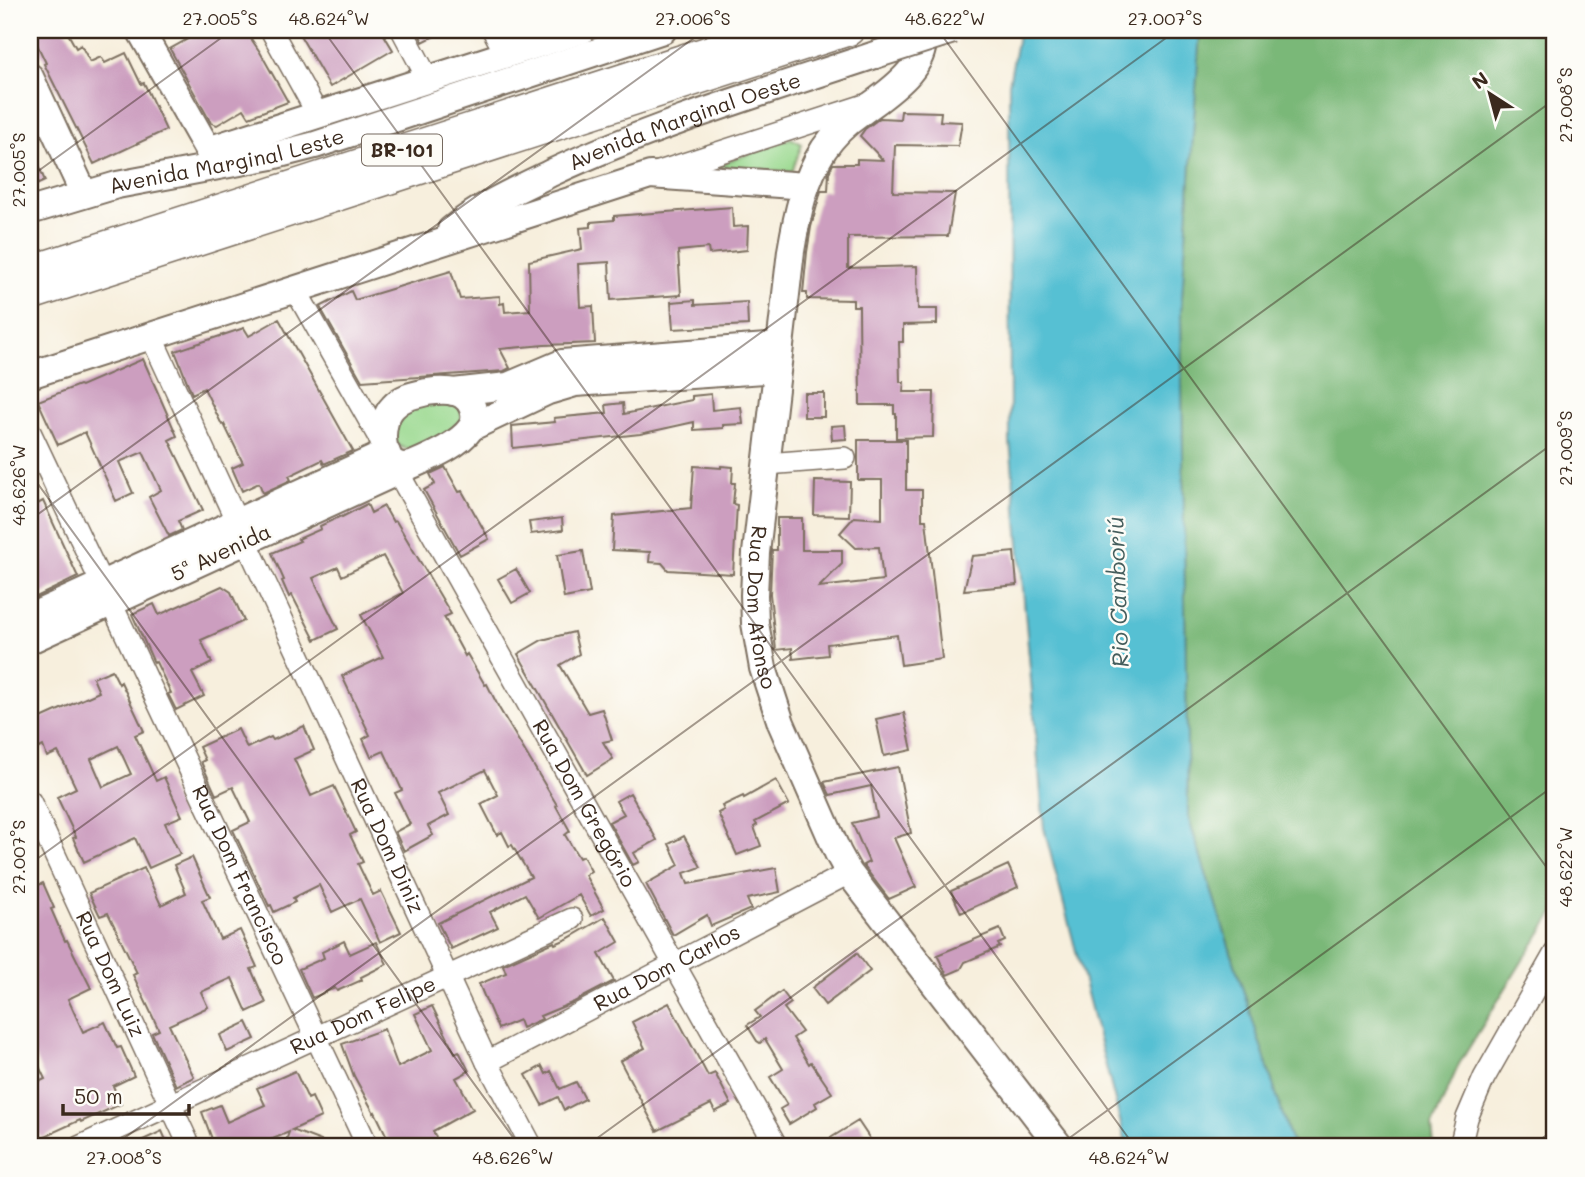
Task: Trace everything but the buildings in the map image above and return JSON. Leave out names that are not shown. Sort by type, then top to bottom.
[{"type":"highway","name":"BR-101","points":[[30,271],[775,30]]},
{"type":"highway","name":"BR-101","points":[[30,295],[849,30]]},
{"type":"highway","points":[[30,306],[69,283]]},
{"type":"main road","name":"Avenida Marginal Leste","points":[[140,30],[208,150],[582,30]]},
{"type":"main road","name":"Avenida Marginal Leste","points":[[30,211],[84,194],[147,179],[272,156],[315,145],[663,30]]},
{"type":"main road","name":"Rua Dom Afonso","points":[[921,30],[921,52],[907,76],[840,129],[825,147],[815,164],[797,215],[756,553],[755,623],[763,668],[781,723],[849,873],[1060,1147]]},
{"type":"main road","name":"Avenida Marginal Oeste","points":[[433,245],[463,220],[509,193],[582,159],[664,127],[953,30]]},
{"type":"main road","points":[[30,77],[84,194]]},
{"type":"main road","name":"Avenida Marginal Oeste","points":[[30,375],[650,174],[806,186]]},
{"type":"main road","points":[[395,459],[382,438],[384,420],[403,398],[414,394],[508,386],[562,363],[778,358]]},
{"type":"main road","points":[[472,427],[560,386],[778,358]]},
{"type":"main road","points":[[453,392],[464,395],[469,401],[475,418],[472,427]]},
{"type":"main road","name":"5ª Avenida","points":[[30,640],[106,594],[395,459],[449,446],[472,427]]},
{"type":"main road","name":"5ª Avenida","points":[[30,617],[106,594]]},
{"type":"street","points":[[271,30],[318,115]]},
{"type":"street","points":[[402,30],[428,79]]},
{"type":"street","points":[[493,30],[506,54]]},
{"type":"street","points":[[650,174],[874,103]]},
{"type":"street","name":"Rua Dom Gregório","points":[[295,289],[395,459],[777,1147]]},
{"type":"street","name":"Rua Dom Diniz","points":[[151,336],[486,1062],[532,1147]]},
{"type":"street","name":"Rua Dom Francisco","points":[[30,432],[368,1147]]},
{"type":"street","points":[[766,464],[845,458]]},
{"type":"street","name":"Rua Dom Luiz","points":[[30,801],[190,1147]]},
{"type":"street","name":"Rua Dom Carlos","points":[[486,1062],[849,873]]},
{"type":"street","name":"Rua Dom Felipe","points":[[79,1147],[572,919]]},
{"type":"street","points":[[1460,1147],[1466,1118],[1484,1078],[1555,953]]},
{"type":"green space","points":[[1200,30],[1555,30],[1555,911],[1459,1064],[1432,1126],[1434,1147],[1293,1147],[1188,817],[1181,312]]},
{"type":"green space","points":[[791,138],[802,144],[792,172],[716,166]]},
{"type":"green space","points":[[438,399],[461,406],[462,427],[426,445],[406,449],[399,446],[393,435],[393,415]]},
{"type":"water","name":"Rio Camboriú","points":[[1019,30],[1200,30],[1181,312],[1188,817],[1293,1147],[1127,1147],[1044,828],[1010,441],[1009,84]]}]
